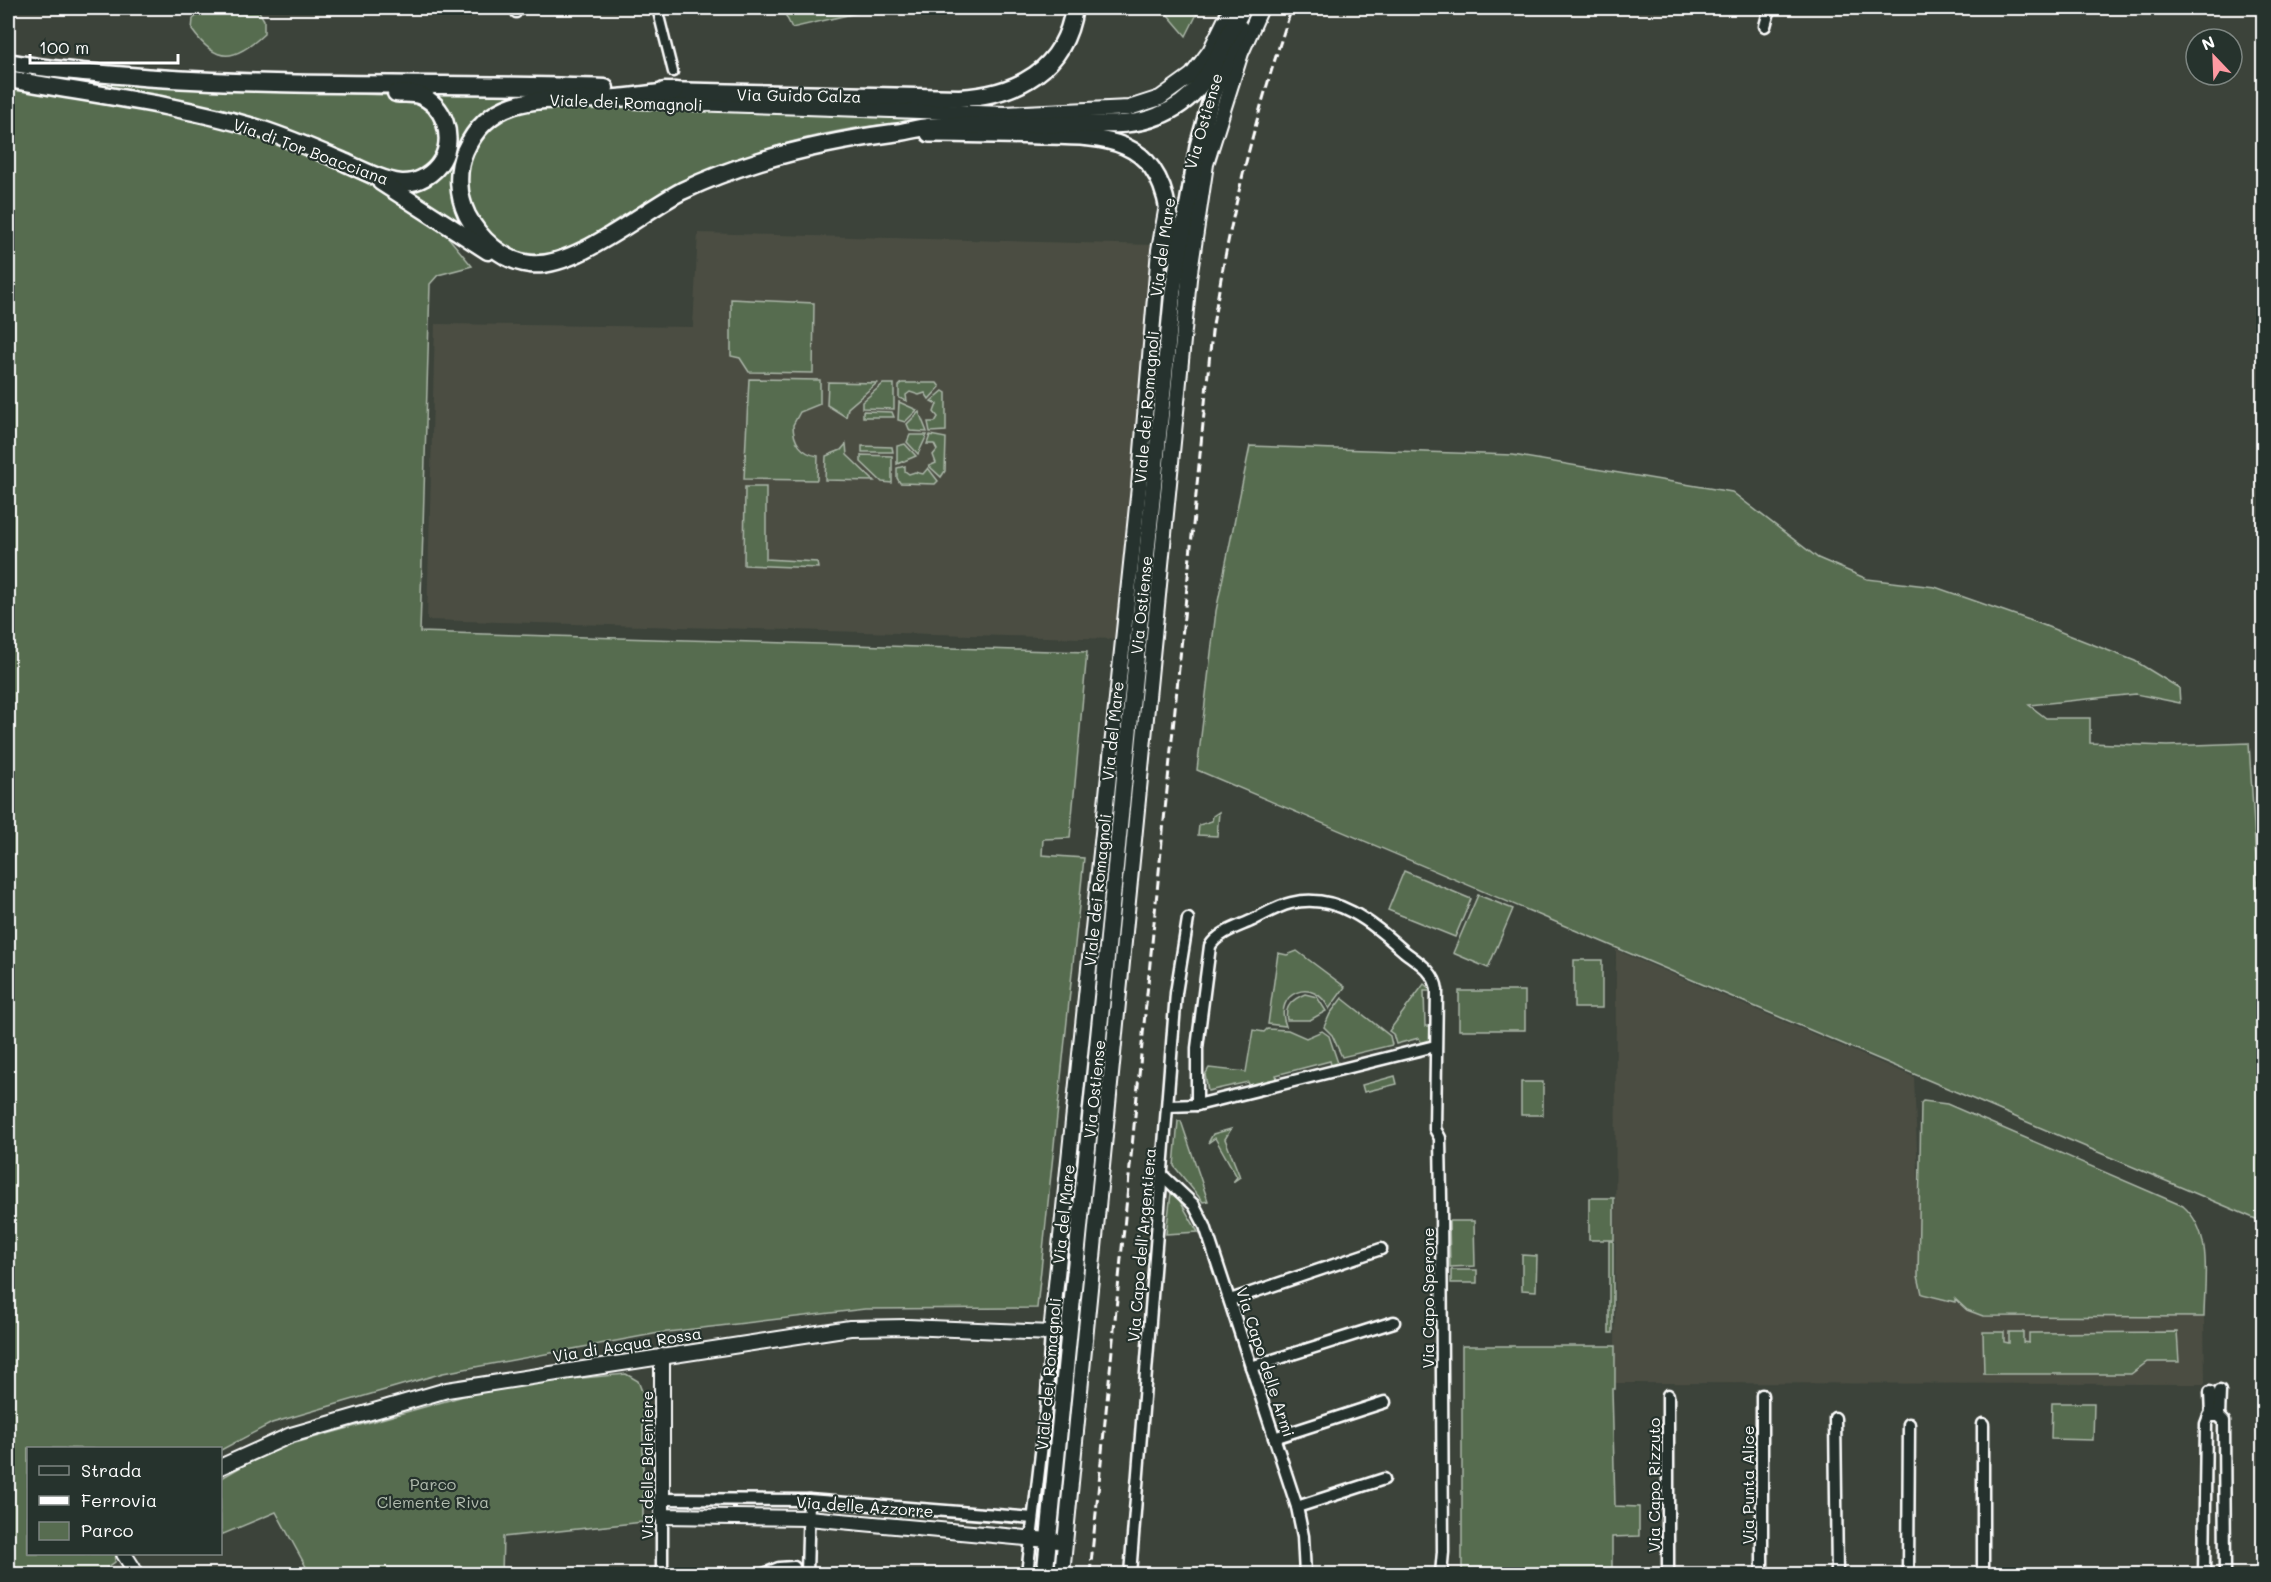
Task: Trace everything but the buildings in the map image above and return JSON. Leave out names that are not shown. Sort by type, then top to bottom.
[{"type":"main road","name":"Via Guido Calza","points":[[371,84],[510,84],[675,91],[959,98],[998,94],[1031,79],[1047,65],[1063,40],[1074,8]]},
{"type":"main road","name":"Viale dei Romagnoli","points":[[606,99],[523,101],[495,115],[470,141],[460,170],[462,200],[480,235],[504,256],[529,264],[564,260],[684,190],[731,171],[808,148],[925,127],[1120,124],[1159,116],[1191,96],[1209,76],[1245,8]]},
{"type":"main road","name":"Via del Mare","points":[[1045,1575],[1173,290],[1198,146],[1212,96],[1245,8]]},
{"type":"main road","name":"Via di Tor Boacciana","points":[[8,62],[75,72],[209,82],[371,84],[384,91],[413,94],[425,99],[442,116],[448,138],[445,154],[438,166],[418,180],[396,182],[368,173],[303,145],[232,122],[8,79]]},
{"type":"main road","points":[[606,99],[675,91]]},
{"type":"main road","name":"Viale dei Romagnoli","points":[[897,133],[1085,137],[1112,141],[1130,147],[1150,164],[1164,187],[1173,240],[1173,290]]},
{"type":"main road","points":[[368,173],[479,246],[504,256]]},
{"type":"street","points":[[657,8],[673,72]]},
{"type":"street","name":"Viale dei Romagnoli","points":[[606,99],[671,104],[1005,114],[1129,108],[1160,98],[1192,75],[1210,51],[1231,8]]},
{"type":"street","name":"Via Ostiense","points":[[1062,1575],[1189,279],[1206,164],[1241,53],[1261,8]]},
{"type":"street","points":[[1765,26],[1770,8]]},
{"type":"street","name":"Viale dei Romagnoli","points":[[1027,1575],[1046,1410],[1051,1333],[1139,487],[1159,250],[1167,206]]},
{"type":"street","name":"Via Capo Sperone","points":[[1197,1106],[1197,1048],[1210,946],[1221,935],[1293,903],[1327,903],[1349,909],[1377,927],[1430,973],[1437,986],[1435,1129],[1440,1138],[1441,1199],[1443,1552],[1441,1575]]},
{"type":"street","name":"Via Capo dell'Argentiera","points":[[1130,1575],[1179,967],[1188,919]]},
{"type":"street","points":[[1167,1106],[1197,1106],[1436,1046]]},
{"type":"street","name":"Via Capo delle Armi","points":[[1162,1174],[1179,1189],[1200,1216],[1230,1299],[1297,1507],[1303,1536],[1305,1575]]},
{"type":"street","points":[[1230,1299],[1381,1250]]},
{"type":"street","points":[[1251,1367],[1394,1322]]},
{"type":"street","name":"Via di Acqua Rossa","points":[[222,1466],[291,1435],[433,1393],[485,1382],[862,1327],[1051,1333]]},
{"type":"street","name":"Via delle Baleniere","points":[[662,1356],[662,1575]]},
{"type":"street","points":[[2204,1575],[2206,1424],[2215,1416],[2215,1392]]},
{"type":"street","name":"Via Capo Rizzuto","points":[[1668,1395],[1668,1575]]},
{"type":"street","name":"Via Punta Alice","points":[[1762,1395],[1762,1575]]},
{"type":"street","points":[[1274,1438],[1385,1402]]},
{"type":"street","points":[[2215,1416],[2224,1421],[2225,1575]]},
{"type":"street","points":[[1835,1418],[1837,1575]]},
{"type":"street","points":[[1908,1575],[1909,1424]]},
{"type":"street","points":[[1983,1424],[1983,1575]]},
{"type":"street","points":[[1297,1507],[1384,1479]]},
{"type":"street","name":"Via delle Azzorre","points":[[662,1499],[809,1500],[1033,1518]]},
{"type":"street","points":[[807,1575],[809,1500]]},
{"type":"street","points":[[982,1533],[984,1514]]},
{"type":"street","name":"Via delle Azzorre","points":[[662,1516],[808,1518],[1065,1541]]},
{"type":"street","name":"Via Capo Sperone","points":[[1443,1552],[1449,1575]]},
{"type":"street","points":[[125,1555],[133,1568],[133,1575]]},
{"type":"street","points":[[764,1575],[779,1568],[794,1567]]},
{"type":"shaded area","points":[[698,233],[1194,246],[1154,640],[427,620],[435,324],[693,327]]},
{"type":"shaded area","points":[[1616,950],[1914,1077],[1923,1294],[1958,1303],[1986,1316],[2204,1317],[2205,1384],[1615,1383]]},
{"type":"green space","points":[[206,8],[257,8],[264,20],[264,34],[244,50],[235,54],[218,54],[201,41],[192,30],[193,19]]},
{"type":"green space","points":[[782,8],[878,8],[792,28]]},
{"type":"green space","points":[[1162,8],[1200,8],[1186,36]]},
{"type":"green space","points":[[41,75],[196,88],[413,96],[432,106],[444,141],[429,169],[403,177],[250,116],[63,82]]},
{"type":"green space","points":[[8,85],[243,130],[291,146],[403,201],[433,219],[472,266],[438,275],[430,284],[420,632],[1087,652],[1070,838],[1043,839],[1042,855],[1084,858],[1037,1308],[865,1309],[659,1333],[443,1373],[272,1423],[222,1449],[222,1447],[27,1447],[27,1555],[116,1555],[115,1562],[98,1574],[8,1574]]},
{"type":"green space","points":[[423,90],[529,93],[496,107],[455,167],[478,235],[402,186],[452,146]]},
{"type":"green space","points":[[541,103],[1024,117],[888,124],[843,130],[774,147],[730,162],[675,186],[573,246],[540,254],[521,252],[504,245],[489,234],[478,220],[470,204],[467,167],[477,139],[492,124]]},
{"type":"green space","points":[[731,299],[814,303],[813,373],[749,372],[740,358],[731,356]]},
{"type":"green space","points":[[749,379],[820,380],[820,404],[800,412],[793,425],[797,442],[803,450],[818,456],[817,480],[744,479]]},
{"type":"green space","points":[[828,382],[877,383],[848,408],[846,417],[827,405]]},
{"type":"green space","points":[[902,383],[937,383],[940,387],[929,399],[925,393],[919,395],[910,392],[906,395],[907,401],[899,398],[899,386]]},
{"type":"green space","points":[[883,384],[894,384],[894,409],[862,408],[862,402]]},
{"type":"green space","points":[[943,391],[946,393],[946,431],[930,432],[928,422],[935,422],[938,417],[934,412],[937,404],[931,401]]},
{"type":"green space","points":[[899,402],[917,410],[905,422],[898,420]]},
{"type":"green space","points":[[863,411],[892,412],[894,417],[863,417]]},
{"type":"green space","points":[[919,412],[927,432],[910,431],[907,424]]},
{"type":"green space","points":[[910,435],[927,435],[918,454],[907,442]]},
{"type":"green space","points":[[930,435],[946,438],[945,471],[941,477],[929,466],[936,463],[933,455],[937,450],[934,444],[927,444]]},
{"type":"green space","points":[[846,444],[847,455],[874,481],[825,480],[826,456],[841,450]]},
{"type":"green space","points":[[905,444],[916,456],[897,464],[897,446]]},
{"type":"green space","points":[[862,446],[892,447],[893,452],[862,452]]},
{"type":"green space","points":[[1250,446],[1513,455],[1732,492],[1818,558],[1867,579],[1935,587],[2038,623],[2135,661],[2179,688],[2180,703],[2136,694],[2029,705],[2046,718],[2090,718],[2090,743],[2167,746],[2249,743],[2259,909],[2264,911],[2263,1222],[1197,770],[1216,611]]},
{"type":"green space","points":[[861,455],[892,456],[892,483],[882,482],[861,462]]},
{"type":"green space","points":[[905,466],[905,471],[909,474],[915,472],[923,474],[928,468],[938,481],[935,484],[900,483],[897,478],[897,468]]},
{"type":"green space","points":[[745,487],[766,487],[766,559],[817,562],[818,568],[744,565]]},
{"type":"green space","points":[[1219,812],[1217,836],[1198,835],[1199,825],[1212,821],[1213,816]]},
{"type":"green space","points":[[1404,871],[1471,899],[1455,937],[1388,910]]},
{"type":"green space","points":[[1478,895],[1513,909],[1488,968],[1453,953]]},
{"type":"green space","points":[[1297,951],[1345,987],[1329,1009],[1323,999],[1314,993],[1297,992],[1285,1004],[1283,1014],[1286,1026],[1268,1024],[1278,953],[1287,955]]},
{"type":"green space","points":[[1574,960],[1602,960],[1602,1008],[1574,1008]]},
{"type":"green space","points":[[1424,984],[1432,991],[1424,991],[1425,1026],[1433,1026],[1430,1043],[1422,1045],[1419,1038],[1396,1044],[1393,1034],[1389,1031]]},
{"type":"green space","points":[[1459,991],[1525,991],[1525,1030],[1459,1030]]},
{"type":"green space","points":[[1305,994],[1317,997],[1326,1011],[1310,1020],[1287,1020],[1286,1015],[1290,1004]]},
{"type":"green space","points":[[1342,998],[1390,1036],[1392,1045],[1342,1057],[1332,1035],[1324,1027]]},
{"type":"green space","points":[[1267,1029],[1288,1030],[1306,1038],[1322,1031],[1329,1036],[1339,1066],[1332,1068],[1330,1061],[1276,1075],[1278,1082],[1251,1089],[1248,1082],[1208,1091],[1205,1075],[1209,1068],[1246,1072],[1253,1030],[1264,1032]]},
{"type":"green space","points":[[1395,1076],[1397,1084],[1364,1092],[1362,1085]]},
{"type":"green space","points":[[1521,1082],[1543,1082],[1543,1115],[1521,1115]]},
{"type":"green space","points":[[1923,1101],[1947,1104],[2183,1206],[2193,1217],[2203,1243],[2206,1273],[2204,1317],[1983,1316],[1967,1310],[1955,1299],[1955,1302],[1922,1294],[1918,1276],[1921,1103]]},
{"type":"green space","points":[[1178,1121],[1181,1121],[1208,1201],[1203,1202],[1174,1166]]},
{"type":"green space","points":[[1231,1129],[1225,1139],[1240,1177],[1233,1182],[1237,1177],[1215,1138],[1208,1143],[1213,1134]]},
{"type":"green space","points":[[1171,1193],[1177,1196],[1198,1232],[1166,1234]]},
{"type":"green space","points":[[1589,1198],[1614,1198],[1614,1240],[1589,1240]]},
{"type":"green space","points":[[1449,1221],[1474,1221],[1475,1266],[1450,1267]]},
{"type":"green space","points":[[1609,1241],[1613,1241],[1613,1333],[1609,1333]]},
{"type":"green space","points":[[1522,1255],[1537,1256],[1536,1291],[1522,1290]]},
{"type":"green space","points":[[1451,1270],[1477,1270],[1477,1283],[1451,1283]]},
{"type":"green space","points":[[1983,1332],[2004,1332],[2004,1342],[2009,1343],[2009,1332],[2023,1332],[2023,1342],[2029,1343],[2029,1333],[2177,1332],[2179,1362],[2147,1362],[2131,1374],[1984,1374]]},
{"type":"green space","points":[[1462,1346],[1615,1346],[1615,1389],[1612,1389],[1615,1506],[1639,1507],[1639,1536],[1612,1537],[1612,1574],[1462,1574]]},
{"type":"green space","name":"Parco Clemente Riva","points":[[626,1374],[638,1381],[643,1394],[643,1522],[503,1537],[502,1574],[310,1574],[276,1512],[222,1535],[222,1478],[270,1450],[478,1392],[561,1380]]},
{"type":"green space","points":[[2052,1403],[2094,1403],[2093,1440],[2051,1439]]},
{"type":"railway","points":[[1090,1574],[1212,332],[1226,249],[1244,168],[1266,88],[1292,8]]}]
